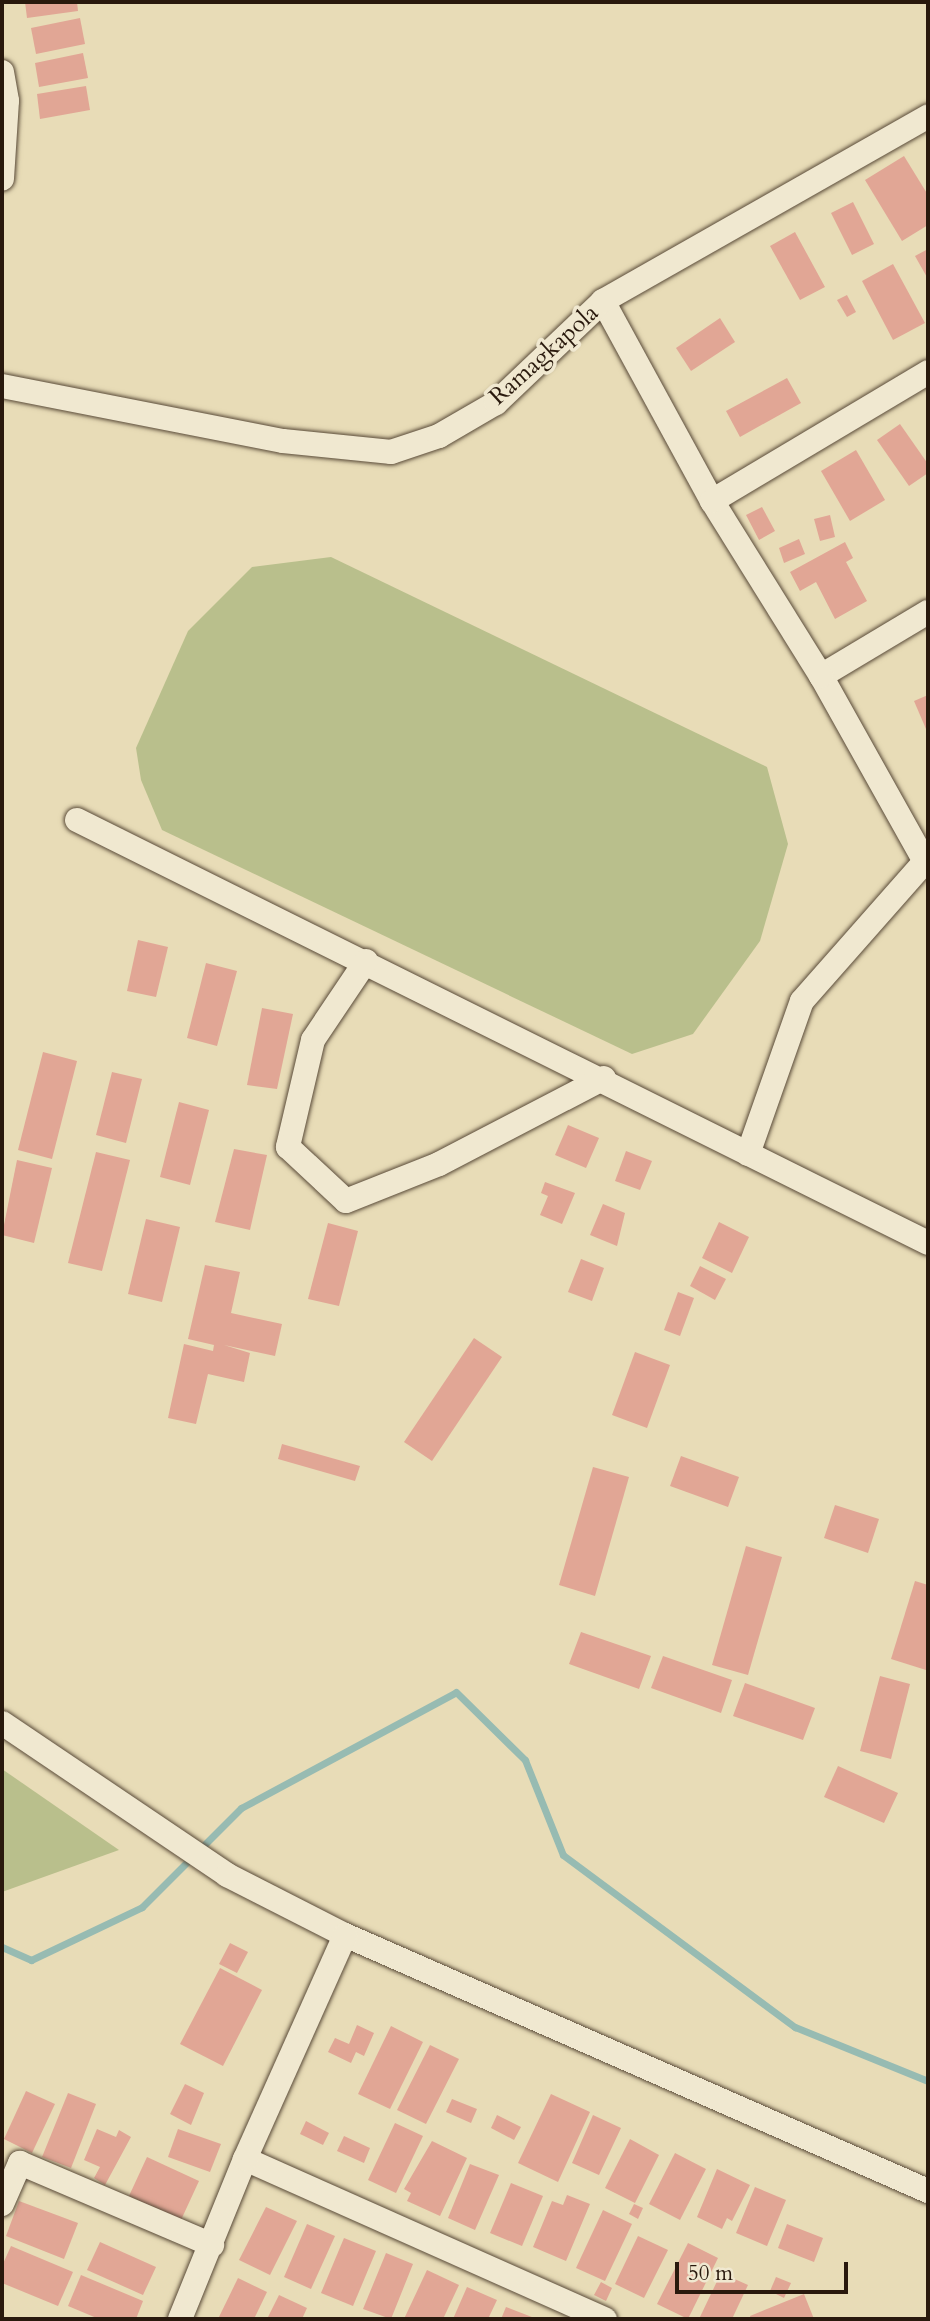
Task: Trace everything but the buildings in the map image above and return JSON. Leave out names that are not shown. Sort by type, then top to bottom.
[{"type":"street","points":[[2,72],[7,101],[2,179]]},
{"type":"street","name":"Ramagkapola","points":[[2,386],[283,442],[391,452],[439,436],[496,403],[603,301],[928,116]]},
{"type":"street","points":[[603,301],[712,501],[821,676],[926,859],[802,1001],[748,1154]]},
{"type":"street","points":[[712,501],[928,372]]},
{"type":"street","points":[[821,676],[928,612]]},
{"type":"street","points":[[77,820],[604,1078],[748,1154],[928,1243]]},
{"type":"street","points":[[366,961],[313,1040],[288,1147],[346,1201],[439,1164],[604,1078]]},
{"type":"street","points":[[2,1723],[227,1875],[345,1935],[928,2191]]},
{"type":"street","points":[[180,2319],[245,2159],[345,1935]]},
{"type":"street","points":[[245,2159],[606,2319]]},
{"type":"street","points":[[2,2204],[20,2163],[212,2245]]},
{"type":"green space","points":[[331,557],[767,767],[788,844],[760,941],[693,1034],[632,1054],[162,830],[141,780],[136,748],[188,631],[252,567]]},
{"type":"green space","points":[[2,1769],[119,1850],[2,1892]]},
{"type":"waterway","points":[[2,1947],[31,1960],[142,1907],[241,1808],[456,1692],[525,1760],[563,1855],[795,2027],[928,2081]]}]
